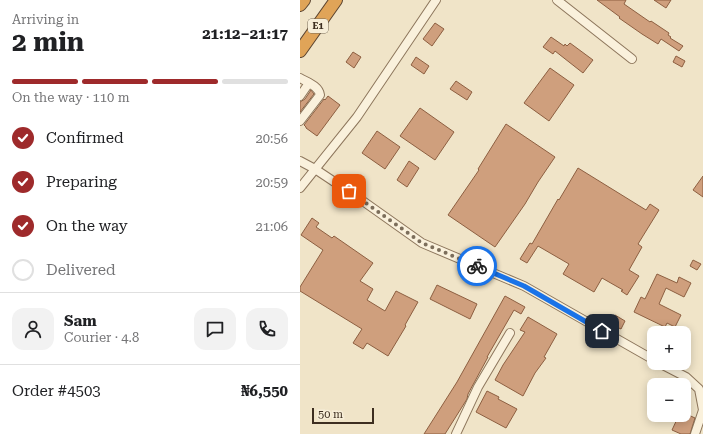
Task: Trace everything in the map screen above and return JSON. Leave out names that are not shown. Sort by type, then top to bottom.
[{"type":"highway","points":[[300,5],[304,0]]},
{"type":"highway","name":"E1","points":[[300,52],[336,0]]},
{"type":"street","points":[[300,188],[357,117],[436,0]]},
{"type":"street","points":[[557,0],[632,59]]},
{"type":"street","points":[[300,78],[318,89],[320,95],[300,120]]},
{"type":"street","points":[[300,96],[309,83]]},
{"type":"street","points":[[300,161],[315,169],[422,243],[524,286],[647,356]]},
{"type":"street","points":[[456,434],[478,387],[510,333]]},
{"type":"street","points":[[672,370],[686,377],[699,389],[703,410],[695,434]]},
{"type":"building","points":[[597,0],[626,0],[624,4],[669,33],[668,35],[671,37],[670,38],[683,46],[679,51],[661,39],[658,44],[619,18],[620,17]]},
{"type":"building","points":[[654,0],[671,0],[666,8]]},
{"type":"building","points":[[435,23],[444,29],[432,46],[423,39]]},
{"type":"building","points":[[551,37],[564,46],[565,44],[567,46],[570,43],[593,60],[583,73],[555,51],[553,54],[543,47]]},
{"type":"building","points":[[353,52],[361,57],[354,68],[346,62]]},
{"type":"building","points":[[676,56],[685,61],[682,67],[673,62]]},
{"type":"building","points":[[416,57],[429,66],[424,74],[411,65]]},
{"type":"building","points":[[550,68],[574,85],[549,121],[524,103]]},
{"type":"building","points":[[456,81],[472,92],[467,100],[450,89]]},
{"type":"building","points":[[311,90],[314,94],[300,112],[300,102],[305,99]]},
{"type":"building","points":[[328,96],[340,105],[317,136],[304,125]]},
{"type":"building","points":[[420,108],[454,132],[435,160],[400,136]]},
{"type":"building","points":[[506,124],[555,157],[495,247],[448,215],[479,170],[478,169]]},
{"type":"building","points":[[377,131],[400,147],[385,169],[362,153]]},
{"type":"building","points":[[409,161],[419,168],[407,187],[397,180]]},
{"type":"building","points":[[578,168],[646,210],[650,204],[659,210],[638,244],[642,247],[629,270],[639,276],[627,295],[621,291],[623,290],[602,278],[594,292],[563,274],[569,264],[538,246],[527,263],[520,259],[530,243],[532,244]]},
{"type":"building","points":[[703,176],[703,197],[693,190]]},
{"type":"building","points":[[312,218],[319,223],[316,227],[332,238],[334,236],[373,263],[360,281],[373,289],[367,300],[385,311],[396,291],[418,302],[388,356],[367,343],[363,349],[353,343],[362,329],[300,291],[300,287],[323,250],[301,235]]},
{"type":"building","points":[[693,260],[701,264],[697,270],[690,266]]},
{"type":"building","points":[[657,274],[677,283],[679,277],[691,283],[684,297],[666,288],[659,304],[681,315],[676,326],[667,323],[666,326],[663,326],[634,312],[641,297],[645,299]]},
{"type":"building","points":[[437,285],[477,304],[470,319],[430,299]]},
{"type":"building","points":[[505,296],[525,307],[521,314],[514,310],[487,357],[468,394],[467,399],[445,434],[424,434],[457,382]]},
{"type":"building","points":[[615,315],[625,321],[621,329],[610,324]]},
{"type":"building","points":[[528,317],[557,334],[544,357],[546,358],[535,373],[523,396],[495,380],[525,332],[520,330]]},
{"type":"building","points":[[487,391],[499,397],[498,399],[517,409],[506,428],[476,412]]},
{"type":"building","points":[[691,416],[695,418],[690,434],[681,434],[672,430],[676,422],[691,422]]},
{"type":"way so far","points":[[349,191],[422,243],[477,266]]},
{"type":"route","points":[[477,266],[524,286],[602,331]]}]
